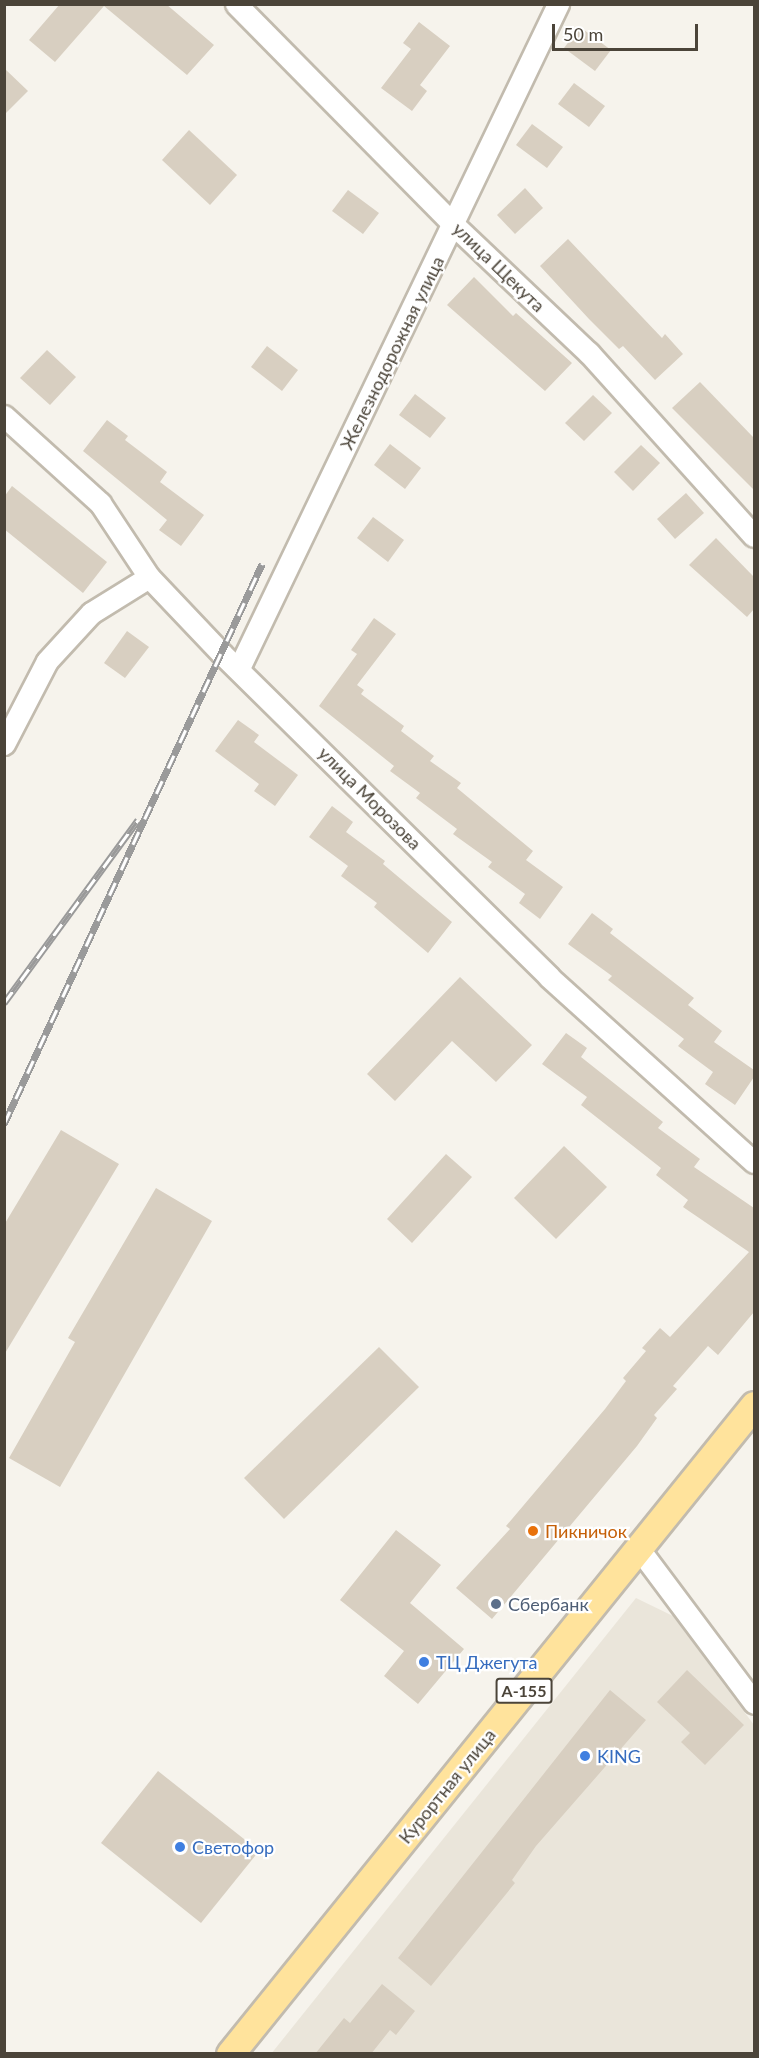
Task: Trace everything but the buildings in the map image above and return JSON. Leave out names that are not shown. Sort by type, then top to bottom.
[{"type":"main road","name":"Курортная улица","points":[[230,2054],[754,1405]]},
{"type":"street","name":"улица Щекута","points":[[236,4],[454,225],[589,353],[754,536]]},
{"type":"street","name":"Железнодорожная улица","points":[[239,668],[454,225],[558,4]]},
{"type":"street","name":"улица Морозова","points":[[4,416],[100,503],[149,576],[549,977],[754,1162]]},
{"type":"street","points":[[7,730],[47,661],[90,614],[149,576]]},
{"type":"street","points":[[639,1549],[754,1702]]},
{"type":"shaded area","points":[[636,1598],[673,1616],[754,1725],[754,2053],[271,2054]]},
{"type":"railway","points":[[4,1124],[262,564]]},
{"type":"railway","points":[[4,1003],[138,820]]},
{"type":"place","name":"Пикничок","points":[[533,1531]]},
{"type":"place","name":"Сбербанк","points":[[496,1604]]},
{"type":"place","name":"ТЦ Джегута","points":[[424,1662]]},
{"type":"place","name":"KING","points":[[585,1756]]},
{"type":"place","name":"Светофор","points":[[180,1847]]}]
